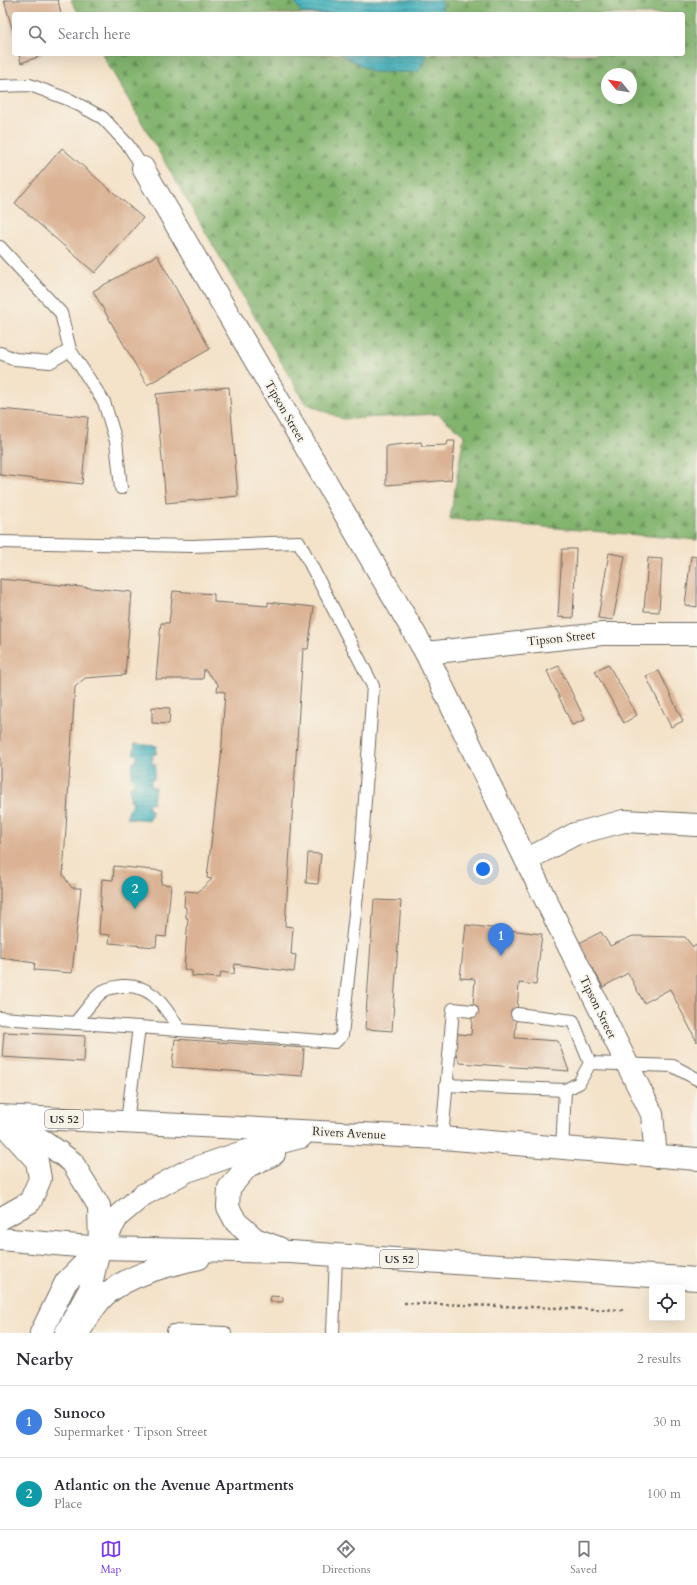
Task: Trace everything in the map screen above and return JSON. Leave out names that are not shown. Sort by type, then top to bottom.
[{"type":"main road","name":"Tipson Street","points":[[143,168],[426,653],[626,1064],[652,1114],[656,1157]]},
{"type":"main road","name":"Tipson Street","points":[[426,653],[602,634],[697,634]]},
{"type":"main road","points":[[526,860],[575,834],[624,821],[697,825]]},
{"type":"main road","points":[[0,1118],[37,1161],[40,1179],[30,1202],[0,1218]]},
{"type":"main road","points":[[0,1118],[45,1142],[72,1162],[99,1206],[100,1248],[90,1289],[66,1333]]},
{"type":"main road","name":"Rivers Avenue","points":[[0,1118],[127,1122],[442,1138],[562,1150],[697,1159]]},
{"type":"main road","points":[[41,1333],[66,1282],[100,1248],[118,1216],[143,1195],[187,1171],[243,1152],[320,1131]]},
{"type":"main road","points":[[290,1252],[255,1239],[236,1222],[228,1207],[229,1188],[248,1166],[320,1131]]},
{"type":"main road","name":"US 52","points":[[0,1239],[100,1248],[290,1252],[697,1279]]},
{"type":"main road","points":[[78,1333],[104,1296],[133,1278],[152,1269],[229,1251]]},
{"type":"lane","points":[[0,86],[30,85],[70,100],[103,118],[128,145],[143,168]]},
{"type":"lane","points":[[0,247],[61,313],[70,350],[104,402],[116,441],[121,488]]},
{"type":"lane","points":[[0,353],[15,359],[50,362],[70,350]]},
{"type":"lane","points":[[0,542],[192,546],[299,542],[373,686],[361,857],[342,1035],[335,1042],[0,1018]]},
{"type":"lane","points":[[75,1023],[102,991],[117,987],[134,986],[150,991],[159,1000],[180,1030]]},
{"type":"lane","points":[[442,1138],[453,1009],[472,1011]]},
{"type":"lane","points":[[517,1014],[573,1021],[590,1063]]},
{"type":"lane","points":[[127,1122],[139,1027]]},
{"type":"lane","points":[[590,1063],[673,1066],[697,1079]]},
{"type":"lane","points":[[446,1085],[565,1090],[579,1083],[590,1063]]},
{"type":"lane","points":[[562,1150],[565,1090]]},
{"type":"lane","points":[[333,1333],[336,1255]]},
{"type":"lane","points":[[173,1333],[173,1331],[225,1333]]},
{"type":"path","points":[[404,1304],[623,1310]]},
{"type":"green space","points":[[71,0],[697,0],[697,540],[450,519],[464,435],[438,414],[343,419],[305,403],[103,56],[685,56],[685,12],[78,12]]},
{"type":"water","points":[[294,0],[442,0],[442,12],[301,12]]},
{"type":"water","points":[[344,56],[427,56],[418,72],[372,72]]},
{"type":"water","points":[[135,744],[157,746],[156,754],[153,754],[152,764],[156,764],[154,779],[151,779],[151,787],[155,787],[153,803],[149,802],[148,809],[152,811],[150,820],[127,818],[129,808],[131,808],[133,801],[130,800],[130,786],[133,786],[134,778],[131,777],[133,762],[136,762],[137,755],[133,754]]},
{"type":"building","points":[[4,0],[58,0],[61,12],[12,12],[12,28]]},
{"type":"building","points":[[19,56],[40,56],[21,63]]},
{"type":"building","points":[[62,148],[143,218],[95,273],[15,203]]},
{"type":"building","points":[[157,255],[210,349],[147,385],[93,291]]},
{"type":"building","points":[[229,387],[238,496],[166,503],[156,394]]},
{"type":"building","points":[[0,409],[88,417],[82,484],[0,475]]},
{"type":"building","points":[[448,441],[455,441],[451,480],[386,485],[386,446],[421,442],[422,446],[447,445]]},
{"type":"building","points":[[562,549],[576,549],[573,618],[558,617]]},
{"type":"building","points":[[609,553],[625,556],[613,620],[598,618]]},
{"type":"building","points":[[691,556],[697,557],[697,607],[685,605]]},
{"type":"building","points":[[648,558],[662,559],[659,612],[644,611]]},
{"type":"building","points":[[0,579],[132,592],[125,675],[85,678],[75,687],[63,875],[72,888],[81,888],[72,973],[34,970],[35,963],[0,958]]},
{"type":"building","points":[[173,591],[214,594],[214,602],[268,606],[268,602],[314,607],[308,649],[303,649],[285,926],[293,927],[291,954],[296,955],[294,972],[235,964],[234,974],[221,972],[220,978],[192,976],[192,971],[184,969],[188,918],[186,918],[186,907],[184,907],[185,891],[198,892],[212,879],[207,878],[221,758],[225,692],[217,691],[218,684],[204,669],[203,679],[156,679],[161,623],[169,623]]},
{"type":"building","points":[[608,664],[637,715],[624,723],[595,671]]},
{"type":"building","points":[[559,666],[585,720],[572,725],[547,671]]},
{"type":"building","points":[[659,671],[683,721],[671,727],[646,676]]},
{"type":"building","points":[[152,707],[170,708],[169,724],[152,723]]},
{"type":"building","points":[[308,853],[321,854],[318,884],[306,883]]},
{"type":"building","points":[[114,866],[163,871],[161,884],[171,885],[166,937],[157,936],[156,947],[109,943],[110,935],[99,934],[102,879],[113,880]]},
{"type":"building","points":[[374,900],[401,901],[392,1031],[365,1029]]},
{"type":"building","points":[[466,925],[542,934],[536,985],[519,983],[515,1038],[558,1041],[569,1071],[460,1063],[447,1033],[471,1035],[475,979],[460,978]]},
{"type":"building","points":[[601,932],[610,946],[633,936],[685,937],[693,947],[697,945],[697,1042],[670,989],[644,1003],[628,973],[603,987],[579,943]]},
{"type":"building","points":[[4,1032],[85,1036],[84,1062],[2,1057]]},
{"type":"building","points":[[175,1039],[304,1048],[302,1076],[172,1067]]},
{"type":"building","points":[[271,1296],[283,1297],[283,1302],[270,1302]]},
{"type":"place","name":"Atlantic on the Avenue Apartments","points":[[135,909]]},
{"type":"place","name":"Sunoco","points":[[501,956]]}]
